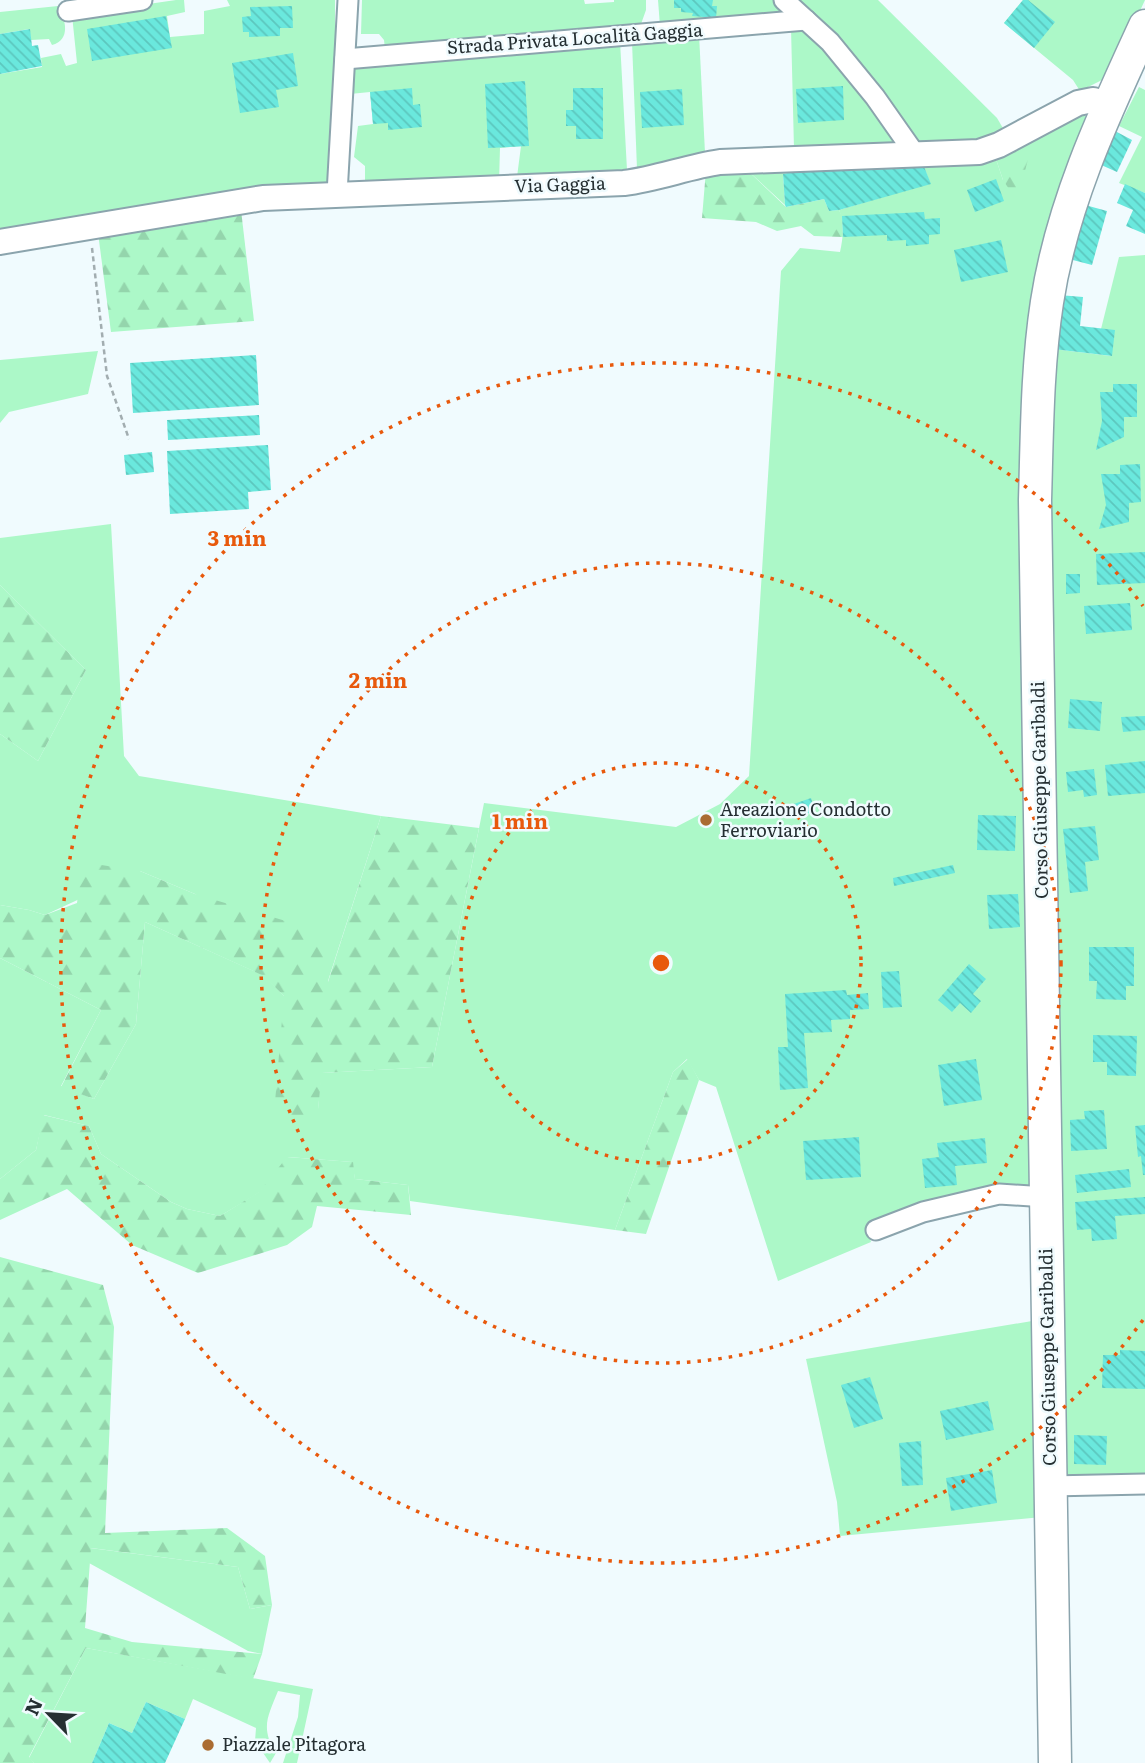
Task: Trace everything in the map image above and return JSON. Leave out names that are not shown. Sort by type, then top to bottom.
[{"type":"main road","name":"Corso Giuseppe Garibaldi","points":[[1052,1758],[1035,500],[1040,358],[1047,300],[1069,207],[1085,161],[1145,26]]},
{"type":"street","points":[[68,12],[142,0]]},
{"type":"street","points":[[337,194],[348,0]]},
{"type":"street","points":[[784,0],[830,42],[875,97],[915,154]]},
{"type":"street","name":"Strada Privata Località Gaggia","points":[[345,59],[806,20]]},
{"type":"street","name":"Via Gaggia","points":[[0,242],[263,198],[624,183],[644,181],[695,166],[720,162],[979,152],[999,145],[1078,103],[1093,100],[1109,104]]},
{"type":"street","points":[[876,1230],[923,1212],[999,1194],[1046,1197]]},
{"type":"street","name":"Corso Giuseppe Garibaldi","points":[[1050,1486],[1145,1484]]},
{"type":"path","points":[[90,228],[107,376],[129,439]]},
{"type":"green space","points":[[184,0],[185,12],[167,16],[170,37],[204,34],[204,11],[230,6],[227,0],[335,0],[335,71],[329,187],[0,232],[0,74],[42,67],[41,58],[61,54],[66,66],[77,63],[72,15]]},
{"type":"green space","points":[[362,0],[584,0],[585,4],[646,0],[646,10],[641,24],[385,49],[384,40],[379,34],[361,34]]},
{"type":"green space","points":[[658,0],[775,0],[789,16],[660,26]]},
{"type":"green space","points":[[793,0],[878,0],[997,118],[1007,135],[987,142],[921,145]]},
{"type":"green space","points":[[1023,0],[1145,0],[1119,56],[1104,79],[1080,91],[1073,80],[1004,23]]},
{"type":"green space","points":[[58,6],[65,29],[62,39],[52,45],[49,39],[31,40],[29,29],[0,34],[0,12]]},
{"type":"green space","points":[[797,27],[827,50],[852,79],[896,142],[891,147],[794,149],[791,28]]},
{"type":"green space","points":[[699,34],[705,153],[637,169],[632,42]]},
{"type":"green space","points":[[620,41],[627,170],[517,177],[521,146],[500,148],[499,182],[365,184],[365,166],[354,157],[358,126],[373,124],[370,92],[350,94],[351,63]]},
{"type":"green space","points":[[1139,87],[1145,90],[1145,193],[1119,183],[1142,137],[1119,126]]},
{"type":"green space","points":[[1076,112],[1090,118],[1048,228],[1034,1191],[1000,1187],[960,1193],[886,1218],[867,1227],[871,1242],[778,1281],[716,1087],[699,1080],[687,1059],[673,1072],[615,1230],[410,1201],[408,1185],[355,1179],[352,1162],[288,1157],[260,1192],[220,1216],[187,1209],[171,1202],[101,1154],[89,1126],[44,1115],[36,1150],[0,1179],[0,958],[101,1010],[61,1086],[94,1099],[136,1024],[145,922],[265,976],[284,996],[318,1109],[321,1073],[432,1067],[484,803],[676,827],[720,804],[749,776],[781,271],[800,248],[840,252],[843,231],[839,210],[930,183],[923,164],[966,166],[996,159],[1003,180],[1035,133]]},
{"type":"green space","points":[[1035,133],[1017,201],[1003,180],[996,159]]},
{"type":"green space","points":[[831,163],[783,174],[785,205],[746,169]]},
{"type":"green space","points":[[746,169],[786,207],[824,199],[829,211],[839,210],[842,216],[843,237],[814,236],[801,226],[777,231],[756,222],[702,218],[706,170]]},
{"type":"green space","points":[[241,210],[254,321],[111,332],[98,233]]},
{"type":"green space","points":[[1145,255],[1145,1477],[1059,1479],[1051,948],[1055,655],[1045,439],[1053,349],[1111,356],[1101,329],[1119,257]]},
{"type":"green space","points":[[98,351],[88,394],[9,412],[0,423],[0,360]]},
{"type":"green space","points":[[111,524],[124,756],[139,776],[381,816],[327,984],[195,894],[140,871],[45,915],[0,905],[0,734],[38,761],[86,670],[0,585],[0,538]]},
{"type":"green space","points":[[0,585],[86,670],[38,761],[0,734]]},
{"type":"green space","points":[[381,816],[479,828],[432,1067],[322,1073],[318,1109],[306,1125],[274,1114],[284,996],[264,976],[145,922],[136,1024],[94,1099],[61,1087],[101,1010],[0,958],[0,905],[45,915],[77,903],[82,862],[140,871],[195,894],[289,922],[320,937],[328,982]]},
{"type":"green space","points":[[688,1059],[699,1080],[646,1234],[615,1230],[673,1072]]},
{"type":"green space","points":[[43,1115],[89,1126],[101,1154],[171,1202],[187,1209],[220,1216],[259,1192],[287,1157],[353,1162],[355,1179],[408,1185],[411,1215],[317,1206],[312,1227],[287,1245],[198,1273],[132,1245],[67,1189],[0,1220],[0,1179],[36,1150]]},
{"type":"green space","points":[[0,1257],[103,1285],[114,1327],[105,1533],[227,1528],[265,1556],[272,1605],[250,1609],[238,1567],[91,1548],[85,1628],[132,1642],[262,1654],[253,1679],[86,1648],[29,1757],[34,1763],[0,1763]]},
{"type":"green space","points":[[1038,1320],[1042,1517],[840,1536],[837,1502],[806,1359]]},
{"type":"green space","points":[[90,1548],[238,1567],[250,1609],[272,1605],[262,1654],[248,1651],[89,1563]]},
{"type":"green space","points":[[86,1648],[313,1689],[297,1763],[283,1763],[298,1717],[300,1695],[278,1691],[267,1722],[268,1736],[276,1753],[270,1763],[255,1741],[256,1728],[193,1699],[185,1719],[146,1702],[132,1733],[109,1723],[92,1763],[34,1763],[29,1758]]},
{"type":"building","points":[[674,0],[713,0],[712,6],[717,6],[716,18],[681,12],[681,8],[674,8]]},
{"type":"building","points":[[1023,0],[1028,0],[1055,22],[1034,48],[1004,23]]},
{"type":"building","points":[[292,6],[293,28],[280,28],[280,36],[249,37],[249,32],[243,32],[242,17],[251,16],[250,7]]},
{"type":"building","points":[[166,16],[172,48],[92,61],[87,29]]},
{"type":"building","points":[[30,29],[32,46],[38,45],[42,66],[0,74],[0,34]]},
{"type":"building","points":[[293,53],[298,86],[276,90],[279,107],[240,113],[232,63]]},
{"type":"building","points":[[525,81],[529,146],[488,148],[485,84]]},
{"type":"building","points":[[843,86],[844,120],[798,123],[796,89]]},
{"type":"building","points":[[412,88],[413,105],[420,104],[422,127],[388,130],[388,123],[373,124],[370,92]]},
{"type":"building","points":[[573,88],[603,88],[603,139],[576,139],[576,126],[566,126],[566,110],[573,110]]},
{"type":"building","points":[[682,89],[684,125],[642,128],[640,92]]},
{"type":"building","points":[[1115,131],[1132,140],[1117,172],[1099,164]]},
{"type":"building","points":[[831,163],[923,164],[931,184],[839,210],[829,211],[824,199],[786,207],[783,174]]},
{"type":"building","points":[[996,179],[1004,201],[975,212],[967,190]]},
{"type":"building","points":[[1125,184],[1145,193],[1145,234],[1126,226],[1133,210],[1117,203]]},
{"type":"building","points":[[1085,205],[1107,211],[1092,265],[1069,259]]},
{"type":"building","points":[[924,212],[925,219],[940,218],[940,234],[929,235],[929,244],[906,246],[906,240],[887,241],[887,235],[843,237],[842,216]]},
{"type":"building","points":[[1001,240],[1008,272],[961,282],[954,250]]},
{"type":"building","points":[[1059,295],[1083,297],[1080,326],[1115,330],[1112,356],[1053,349]]},
{"type":"building","points":[[256,355],[259,405],[133,413],[130,363]]},
{"type":"building","points":[[1113,384],[1137,384],[1137,417],[1124,417],[1124,437],[1096,450],[1102,421],[1100,392],[1113,392]]},
{"type":"building","points":[[259,415],[260,435],[168,440],[167,420]]},
{"type":"building","points":[[268,445],[271,490],[248,492],[249,509],[170,514],[167,451]]},
{"type":"building","points":[[152,452],[154,472],[126,475],[124,455]]},
{"type":"building","points":[[1140,464],[1141,502],[1129,503],[1129,522],[1099,529],[1106,505],[1101,474],[1120,474],[1120,465]]},
{"type":"building","points":[[1145,552],[1145,583],[1097,585],[1096,554]]},
{"type":"building","points":[[1066,574],[1080,574],[1080,593],[1066,594]]},
{"type":"building","points":[[1130,603],[1132,630],[1086,634],[1084,606]]},
{"type":"building","points":[[1070,699],[1102,702],[1100,731],[1068,728]]},
{"type":"building","points":[[1145,716],[1145,730],[1123,732],[1121,717]]},
{"type":"building","points":[[1145,761],[1145,793],[1108,796],[1105,765]]},
{"type":"building","points":[[1094,769],[1097,795],[1084,797],[1083,790],[1068,792],[1066,772]]},
{"type":"building","points":[[811,798],[815,811],[792,819],[788,806]]},
{"type":"building","points":[[978,815],[1016,816],[1015,851],[977,850]]},
{"type":"building","points":[[1095,826],[1099,860],[1085,862],[1088,891],[1070,893],[1063,829]]},
{"type":"building","points":[[953,865],[955,873],[894,886],[893,878]]},
{"type":"building","points":[[1018,894],[1020,927],[989,929],[987,895]]},
{"type":"building","points":[[1089,947],[1134,947],[1134,986],[1126,986],[1126,1000],[1096,999],[1097,981],[1089,981]]},
{"type":"building","points":[[969,964],[986,979],[973,994],[981,1001],[971,1013],[960,1003],[952,1012],[938,1000]]},
{"type":"building","points":[[899,971],[902,1007],[883,1008],[881,972]]},
{"type":"building","points":[[846,990],[847,995],[868,993],[869,1009],[850,1010],[850,1019],[831,1020],[832,1032],[804,1033],[808,1088],[780,1090],[778,1047],[788,1047],[785,994]]},
{"type":"building","points":[[1093,1035],[1137,1036],[1136,1076],[1107,1075],[1107,1062],[1093,1062]]},
{"type":"building","points":[[976,1059],[982,1100],[944,1106],[938,1065]]},
{"type":"building","points":[[1104,1110],[1107,1149],[1071,1151],[1070,1120],[1085,1119],[1084,1111]]},
{"type":"building","points":[[1145,1125],[1145,1175],[1143,1175],[1135,1126]]},
{"type":"building","points":[[859,1137],[861,1177],[806,1180],[803,1141]]},
{"type":"building","points":[[985,1138],[987,1163],[955,1166],[957,1185],[925,1188],[922,1159],[939,1157],[937,1143]]},
{"type":"building","points":[[1129,1169],[1131,1187],[1077,1193],[1075,1175]]},
{"type":"building","points":[[1145,1197],[1145,1214],[1115,1216],[1117,1239],[1092,1241],[1091,1229],[1077,1230],[1075,1202]]},
{"type":"building","points":[[1120,1350],[1145,1351],[1145,1389],[1102,1388],[1103,1355],[1120,1355]]},
{"type":"building","points":[[870,1377],[883,1419],[854,1428],[841,1385]]},
{"type":"building","points":[[988,1401],[994,1430],[946,1440],[940,1411]]},
{"type":"building","points":[[1074,1435],[1107,1436],[1106,1465],[1074,1464]]},
{"type":"building","points":[[921,1441],[923,1485],[902,1486],[899,1443]]},
{"type":"building","points":[[992,1470],[997,1503],[951,1511],[946,1478]]},
{"type":"building","points":[[146,1702],[185,1719],[165,1763],[92,1763],[109,1723],[132,1733]]},
{"type":"place","name":"Areazione Condotto Ferroviario","points":[[706,820]]},
{"type":"place","name":"Piazzale Pitagora","points":[[208,1745]]}]
